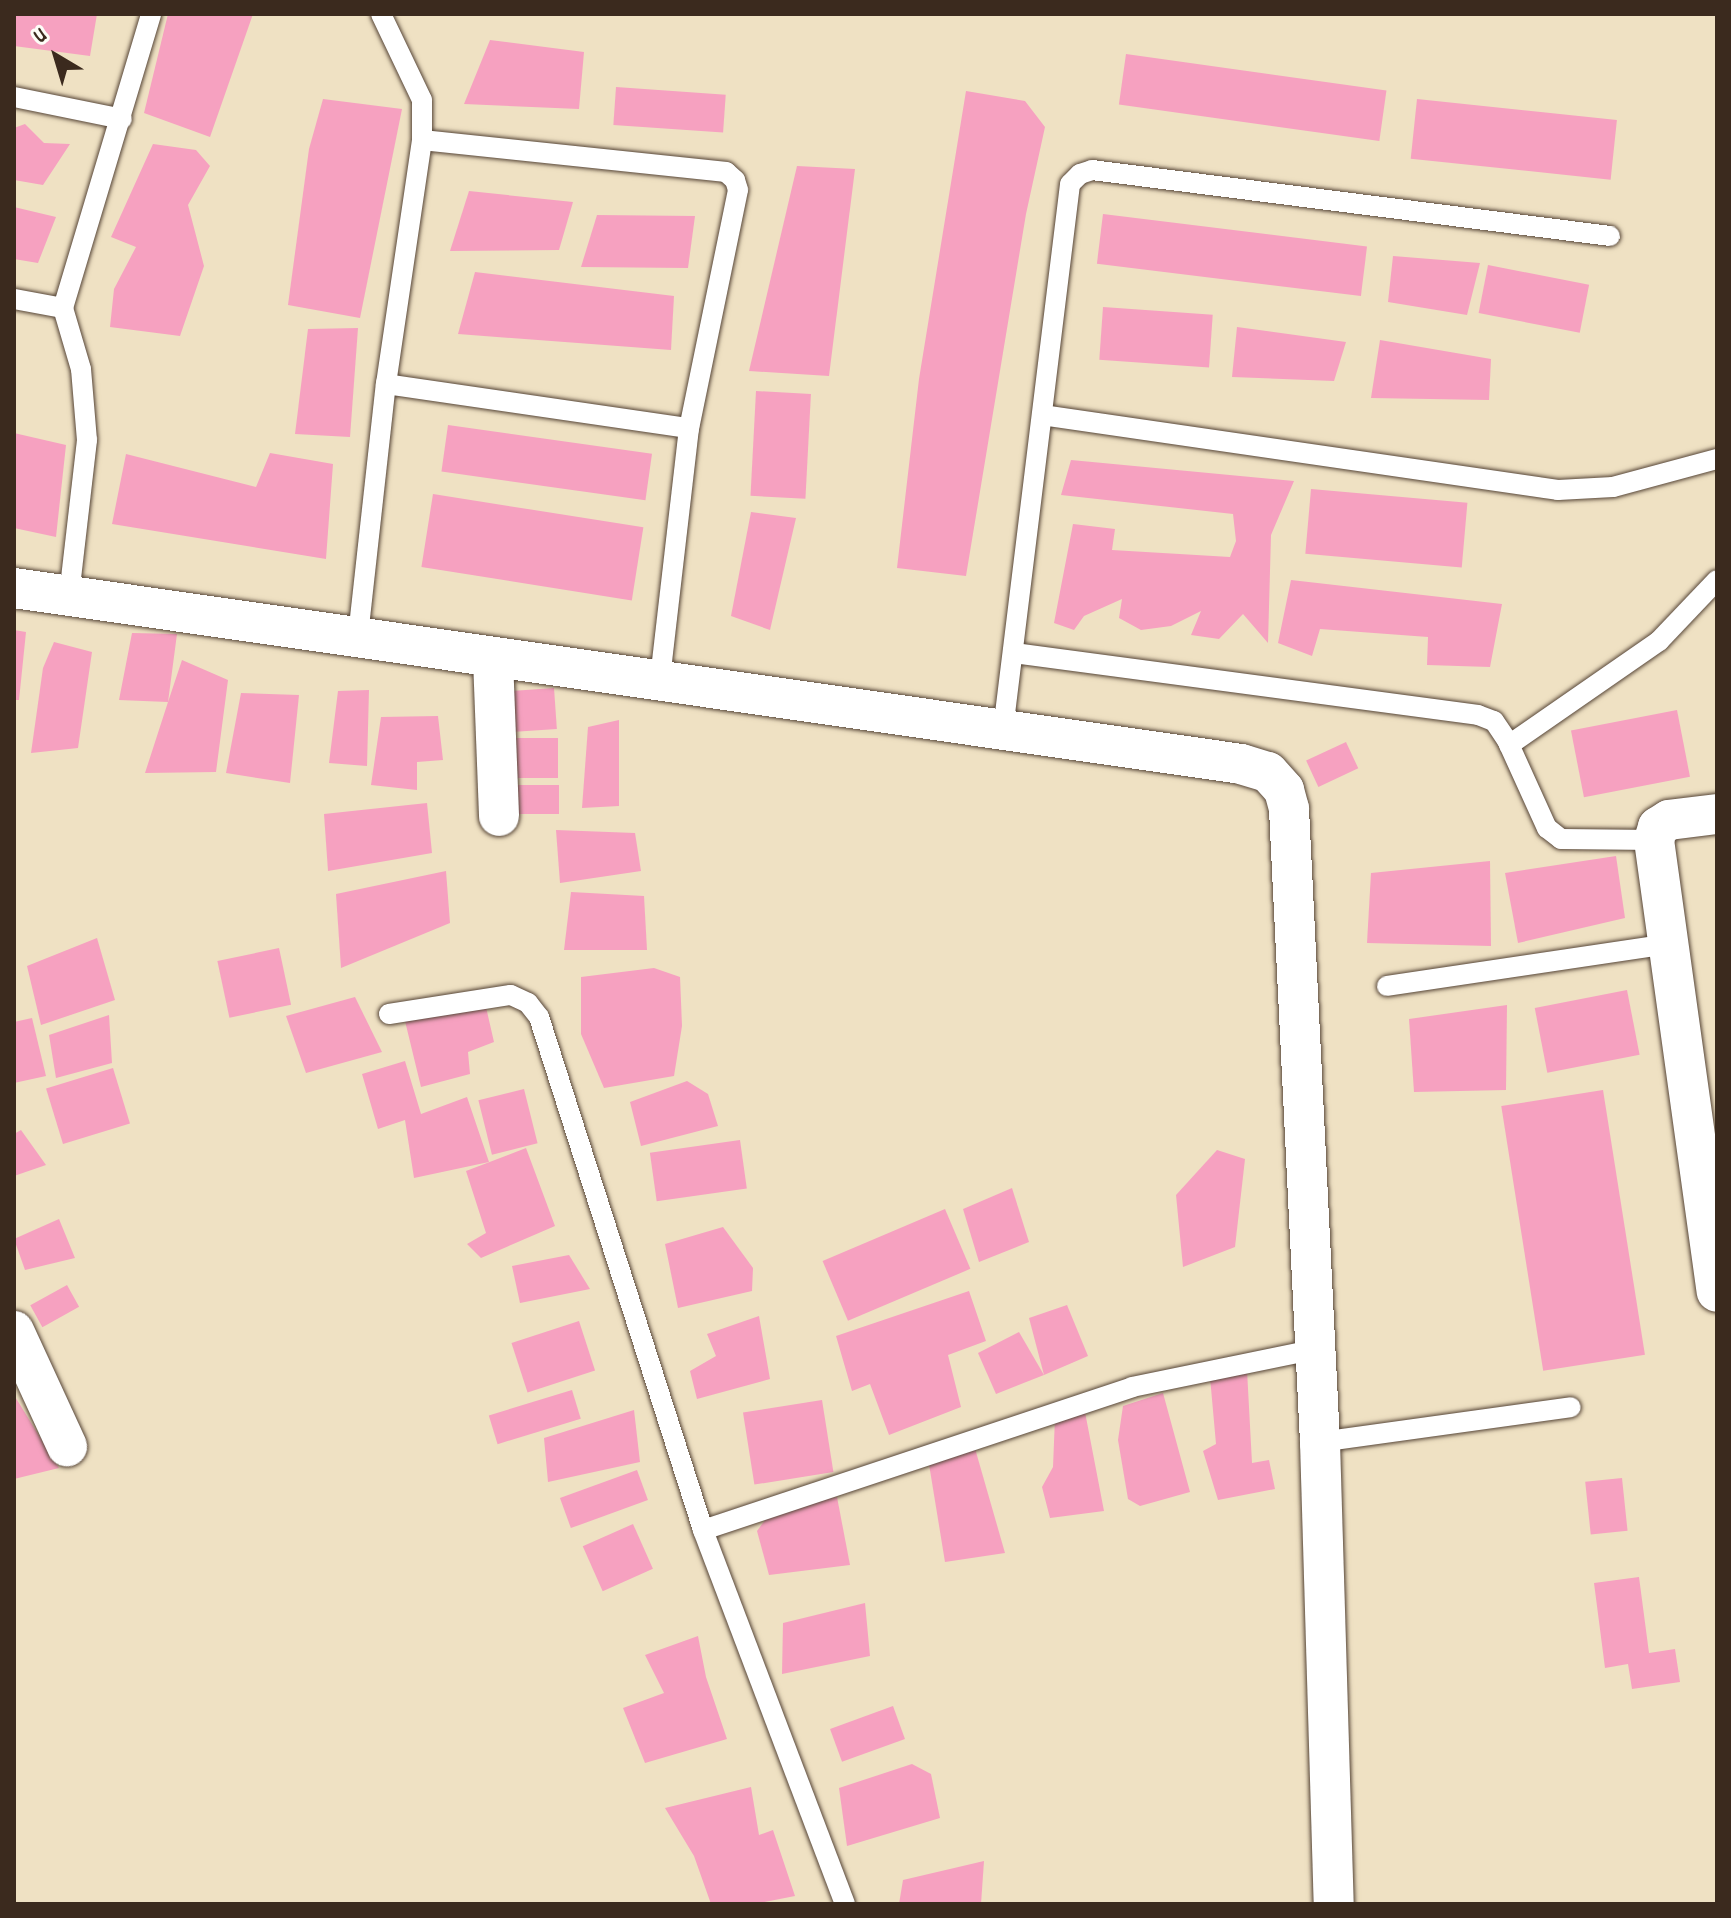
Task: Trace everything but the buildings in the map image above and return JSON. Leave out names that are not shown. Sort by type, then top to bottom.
[{"type":"street","points":[[14,588],[1241,764],[1268,772],[1284,790],[1289,809],[1313,1350],[1320,1442],[1334,1904]]},
{"type":"street","points":[[493,659],[499,816]]},
{"type":"street","points":[[1717,814],[1669,820],[1658,827],[1654,840],[1668,944],[1703,1076],[1717,1292]]},
{"type":"street","points":[[14,1331],[67,1446]]},
{"type":"lane","points":[[69,595],[87,440],[81,369],[63,308],[151,14]]},
{"type":"lane","points":[[358,636],[386,384],[422,140],[422,100],[381,14]]},
{"type":"lane","points":[[14,97],[122,119]]},
{"type":"lane","points":[[422,140],[726,172],[735,180],[738,190],[689,428],[660,680]]},
{"type":"lane","points":[[1003,730],[1070,184],[1080,174],[1092,170],[1610,236]]},
{"type":"lane","points":[[14,299],[63,308]]},
{"type":"lane","points":[[386,384],[689,428]]},
{"type":"lane","points":[[1042,415],[1558,490],[1613,487],[1717,459]]},
{"type":"lane","points":[[1509,745],[1659,641],[1717,580]]},
{"type":"lane","points":[[1014,653],[1478,715],[1494,721],[1509,745],[1547,828],[1561,839],[1654,840]]},
{"type":"lane","points":[[1387,986],[1668,944]]},
{"type":"lane","points":[[389,1014],[511,995],[528,1003],[539,1017],[703,1530],[845,1904]]},
{"type":"lane","points":[[703,1530],[1132,1387],[1313,1350]]},
{"type":"lane","points":[[1320,1442],[1571,1407]]}]
